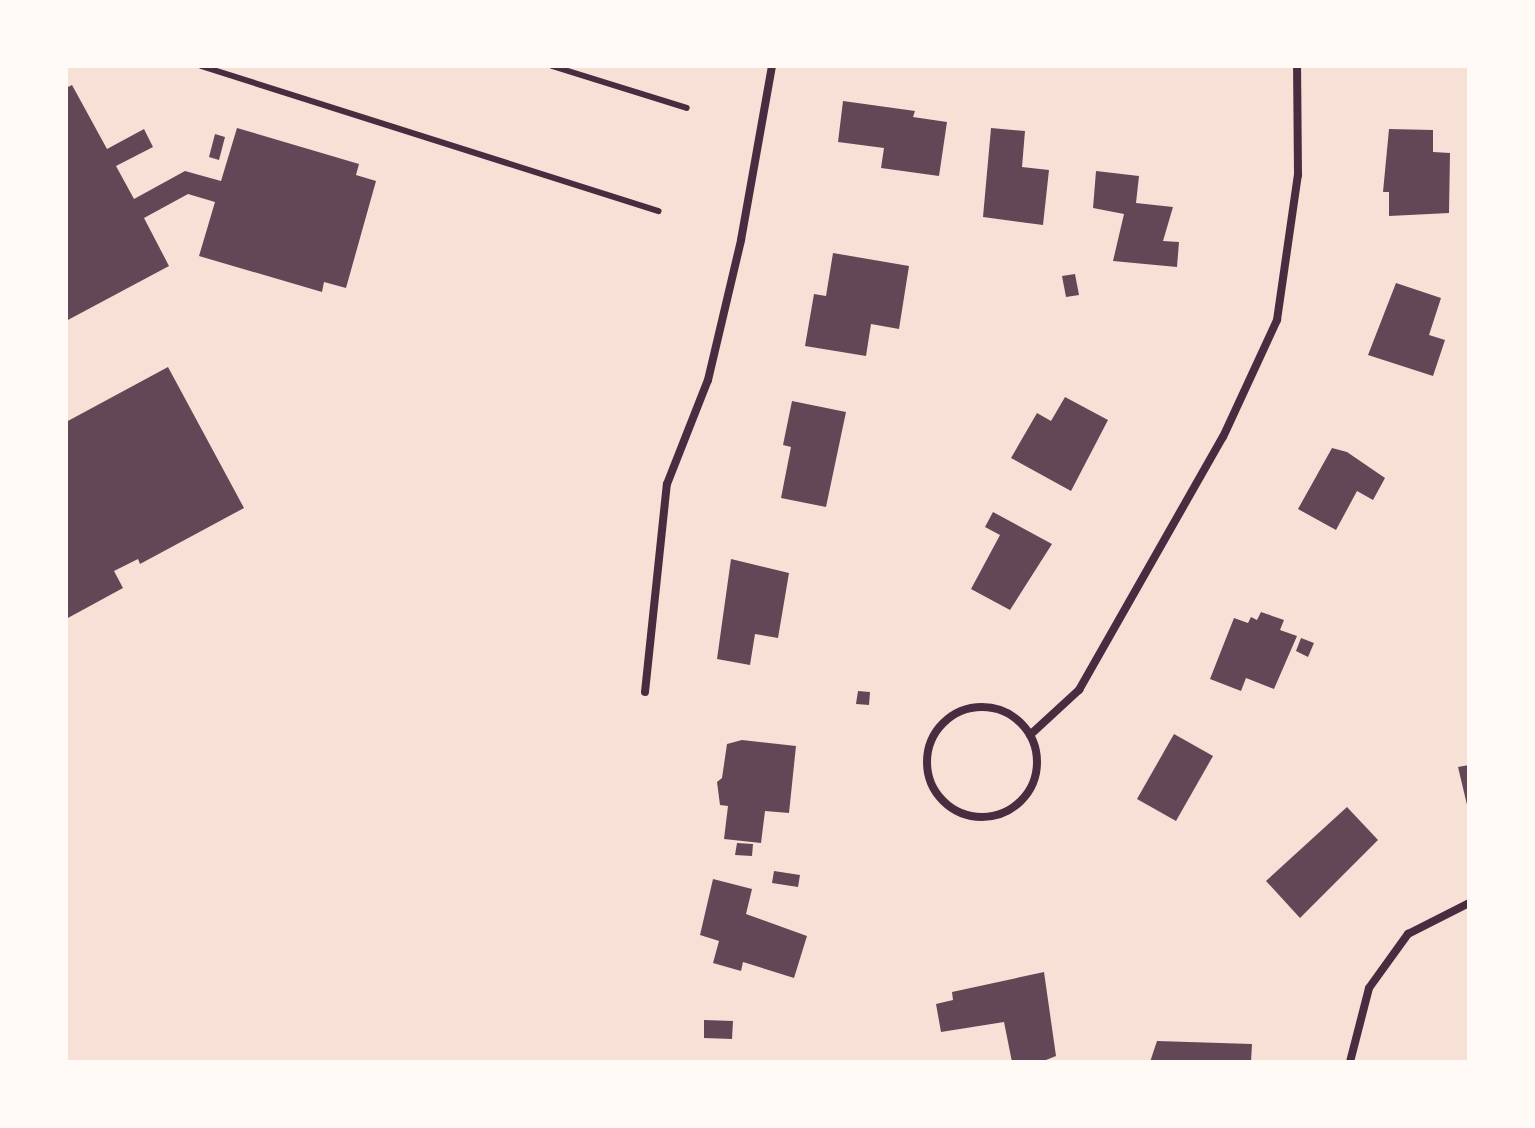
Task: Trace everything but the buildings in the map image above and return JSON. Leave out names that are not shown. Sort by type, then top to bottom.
[{"type":"street","points":[[645,692],[667,484],[708,380],[741,240],[772,66]]},
{"type":"street","points":[[1030,735],[1079,690],[1223,437],[1277,320],[1298,175],[1297,66]]},
{"type":"street","points":[[975,707],[996,709],[1016,719],[1030,735],[1037,756],[1035,777],[1025,796],[1009,810],[989,817],[967,816],[948,806],[933,789],[927,769],[928,747],[938,728],[954,714],[975,707]]},
{"type":"street","points":[[1350,1062],[1369,988],[1408,934],[1469,903]]},
{"type":"lane","points":[[201,66],[659,211]]},
{"type":"lane","points":[[552,66],[687,108]]}]
